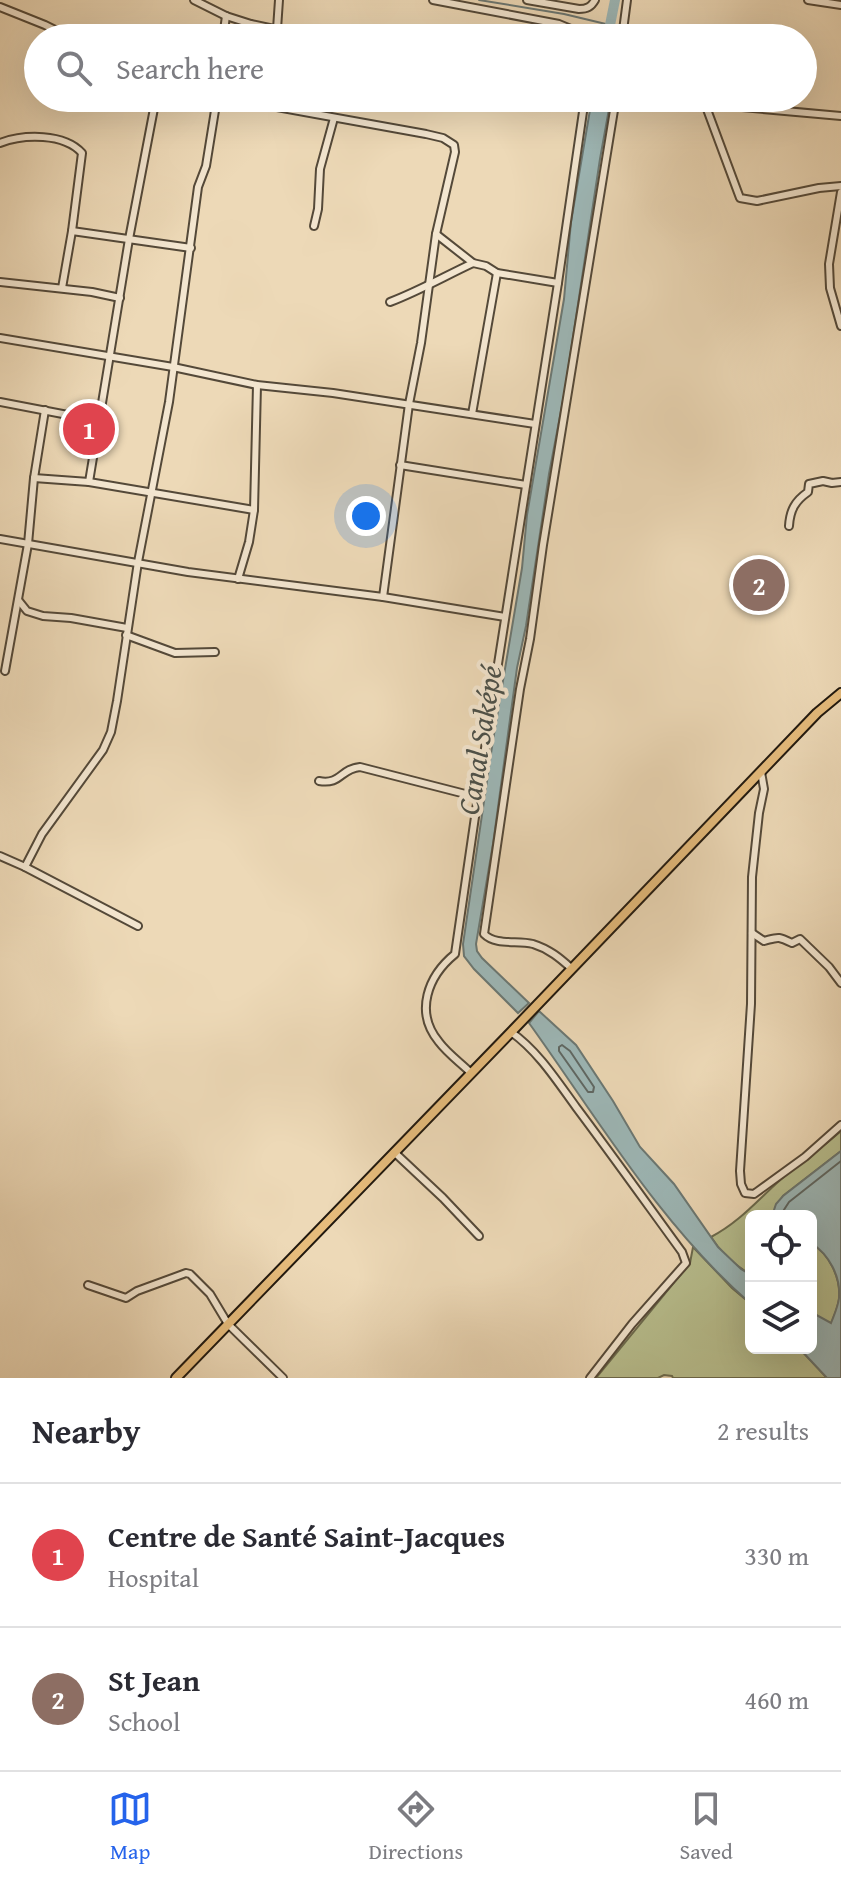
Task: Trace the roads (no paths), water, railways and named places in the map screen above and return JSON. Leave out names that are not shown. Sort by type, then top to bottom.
[{"type":"main road","points":[[176,1378],[817,713],[841,693]]},
{"type":"street","points":[[194,0],[251,24]]},
{"type":"street","points":[[277,24],[279,0]]},
{"type":"street","points":[[433,0],[559,24]]},
{"type":"street","points":[[527,0],[587,9],[595,0]]},
{"type":"street","points":[[624,24],[627,0]]},
{"type":"street","points":[[808,0],[841,5]]},
{"type":"street","points":[[0,7],[42,24]]},
{"type":"street","points":[[225,24],[226,16]]},
{"type":"street","points":[[89,482],[153,112]]},
{"type":"street","points":[[25,867],[42,834],[103,750],[111,732],[138,562],[169,402],[198,187],[206,166],[215,112]]},
{"type":"street","points":[[302,112],[443,138],[454,145],[436,234],[409,404],[383,597]]},
{"type":"street","points":[[471,1073],[439,1042],[432,1031],[425,1001],[436,975],[455,954],[583,112]]},
{"type":"street","points":[[572,969],[549,950],[522,942],[499,942],[484,934],[545,530],[614,112]]},
{"type":"street","points":[[708,112],[740,198],[757,201],[819,188],[841,189],[829,264],[830,288],[841,326]]},
{"type":"street","points":[[796,112],[841,116]]},
{"type":"street","points":[[314,226],[320,169],[334,118]]},
{"type":"street","points":[[0,143],[26,138],[50,139],[68,143],[82,153],[62,288]]},
{"type":"street","points":[[72,231],[191,248]]},
{"type":"street","points":[[436,234],[473,263],[497,273],[558,283]]},
{"type":"street","points":[[390,302],[473,263]]},
{"type":"street","points":[[472,414],[497,273]]},
{"type":"street","points":[[0,282],[120,298]]},
{"type":"street","points":[[0,338],[173,367],[257,385],[333,393],[535,424]]},
{"type":"street","points":[[238,579],[254,510],[257,385]]},
{"type":"street","points":[[0,402],[99,421]]},
{"type":"street","points":[[5,671],[28,544],[45,410]]},
{"type":"street","points":[[400,465],[526,485]]},
{"type":"street","points":[[34,478],[89,482],[254,510]]},
{"type":"street","points":[[789,526],[789,515],[798,499],[808,492],[809,484],[841,482]]},
{"type":"street","points":[[0,539],[238,579],[383,597],[505,617]]},
{"type":"street","points":[[19,601],[27,611],[126,632],[175,653],[215,652]]},
{"type":"street","points":[[319,781],[328,783],[349,768],[360,767],[477,797]]},
{"type":"street","points":[[761,772],[764,789],[752,877],[751,1004],[740,1171],[745,1193],[754,1194],[766,1186],[841,1125]]},
{"type":"street","points":[[0,856],[138,926]]},
{"type":"street","points":[[752,933],[764,941],[774,936],[792,943],[800,939],[841,983]]},
{"type":"street","points":[[513,1030],[565,1091],[682,1252],[686,1263],[590,1378]]},
{"type":"street","points":[[394,1152],[479,1236]]},
{"type":"street","points":[[88,1285],[126,1298],[137,1291],[190,1274],[210,1294],[228,1324],[282,1377]]},
{"type":"water","points":[[590,112],[608,112],[517,668],[476,944],[482,958],[529,1003],[518,1013],[474,969],[464,956],[463,944],[522,568],[527,515],[564,299],[571,222]]},
{"type":"water","points":[[539,1011],[576,1045],[640,1147],[674,1184],[718,1247],[745,1271],[745,1298],[688,1241],[659,1206],[529,1023]]},
{"type":"water","points":[[841,1151],[841,1378],[827,1378],[805,1354],[817,1354],[817,1315],[831,1323],[839,1298],[836,1274],[817,1248],[817,1210],[774,1210],[783,1196]]},
{"type":"waterway","points":[[479,0],[606,24]]},
{"type":"waterway","points":[[610,24],[615,0]]},
{"type":"place","name":"Centre de Santé Saint-Jacques","points":[[89,429]]},
{"type":"place","name":"St Jean","points":[[759,585]]},
{"type":"water label","name":"Canal Saképé","points":[[480,740]]}]
